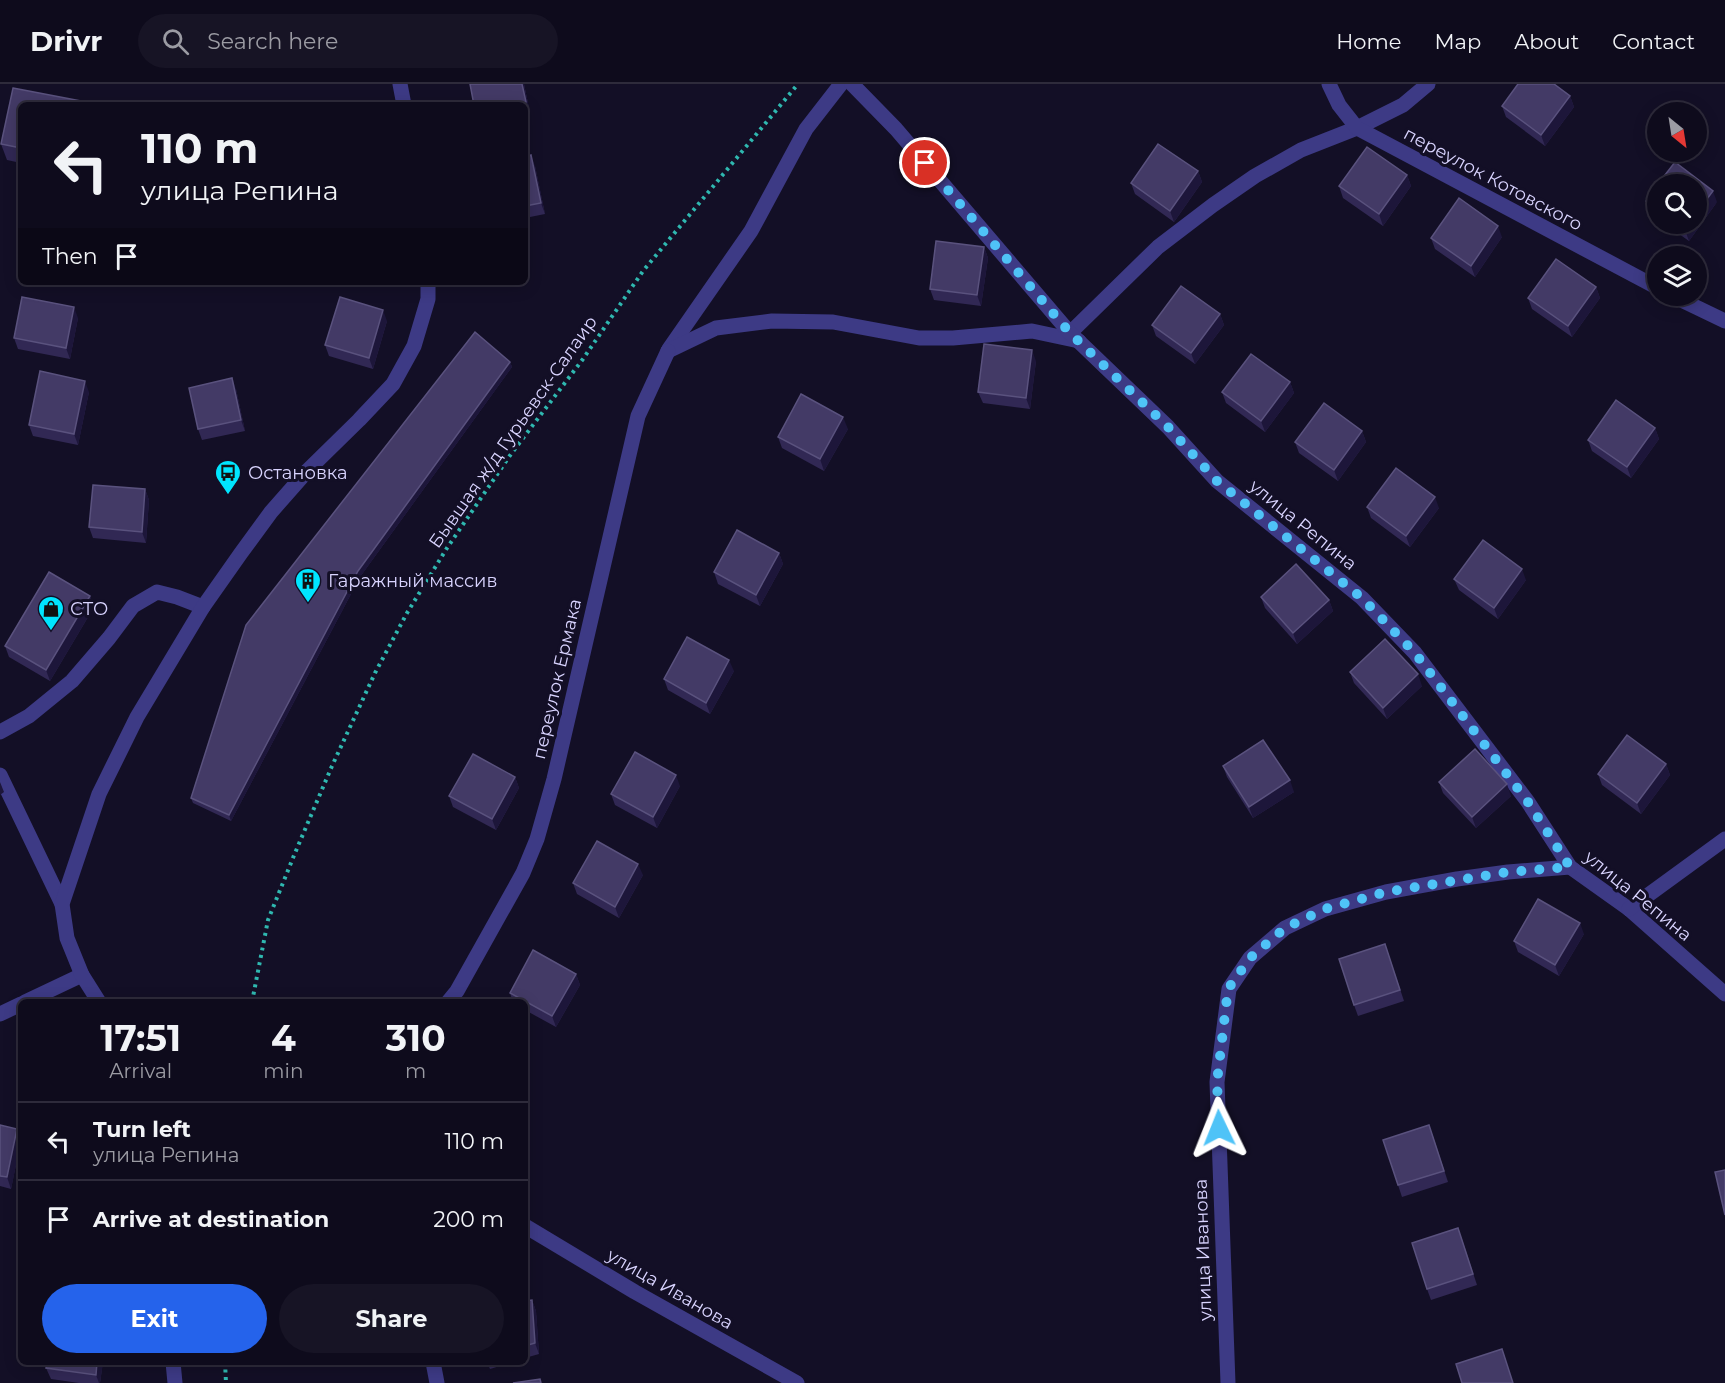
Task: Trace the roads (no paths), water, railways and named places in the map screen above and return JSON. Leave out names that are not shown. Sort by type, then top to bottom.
[{"type":"street","points":[[400,84],[403,102]]},
{"type":"street","name":"переулок Ермака","points":[[450,999],[523,873],[537,839],[554,779],[638,416],[668,351],[752,231],[806,129],[841,84]]},
{"type":"street","name":"улица Репина","points":[[852,84],[896,129],[1074,337],[1168,427],[1217,481],[1362,598],[1415,653],[1528,802],[1570,867],[1629,909],[1725,994]]},
{"type":"street","name":"переулок Котовского","points":[[1329,84],[1339,105],[1357,128],[1647,282]]},
{"type":"street","points":[[668,351],[716,328],[772,321],[833,322],[919,338],[953,339],[1032,331],[1074,337],[1158,247],[1213,205],[1256,176],[1301,150],[1357,128],[1403,105],[1428,84]]},
{"type":"street","points":[[62,904],[99,794],[137,717],[203,607],[271,512],[308,470],[393,384],[414,346],[428,299],[428,285]]},
{"type":"street","points":[[1694,306],[1725,321]]},
{"type":"street","points":[[0,732],[29,716],[72,681],[133,606],[157,592],[203,607]]},
{"type":"street","points":[[0,775],[62,904],[67,938],[82,975],[97,999]]},
{"type":"street","points":[[1629,909],[1725,839]]},
{"type":"street","name":"улица Иванова","points":[[1228,1383],[1217,1082],[1228,989],[1250,958],[1285,928],[1325,909],[1386,892],[1457,879],[1570,867]]},
{"type":"street","points":[[31,999],[82,975]]},
{"type":"street","points":[[0,1014],[18,1005]]},
{"type":"street","name":"улица Иванова","points":[[528,1228],[635,1292],[796,1383]]},
{"type":"street","points":[[173,1365],[175,1383]]},
{"type":"street","points":[[434,1365],[437,1383]]},
{"type":"place","name":"Остановка","points":[[228,496]]},
{"type":"place","name":"Гаражный массив","points":[[308,604]]},
{"type":"place","name":"СТО","points":[[51,632]]}]
